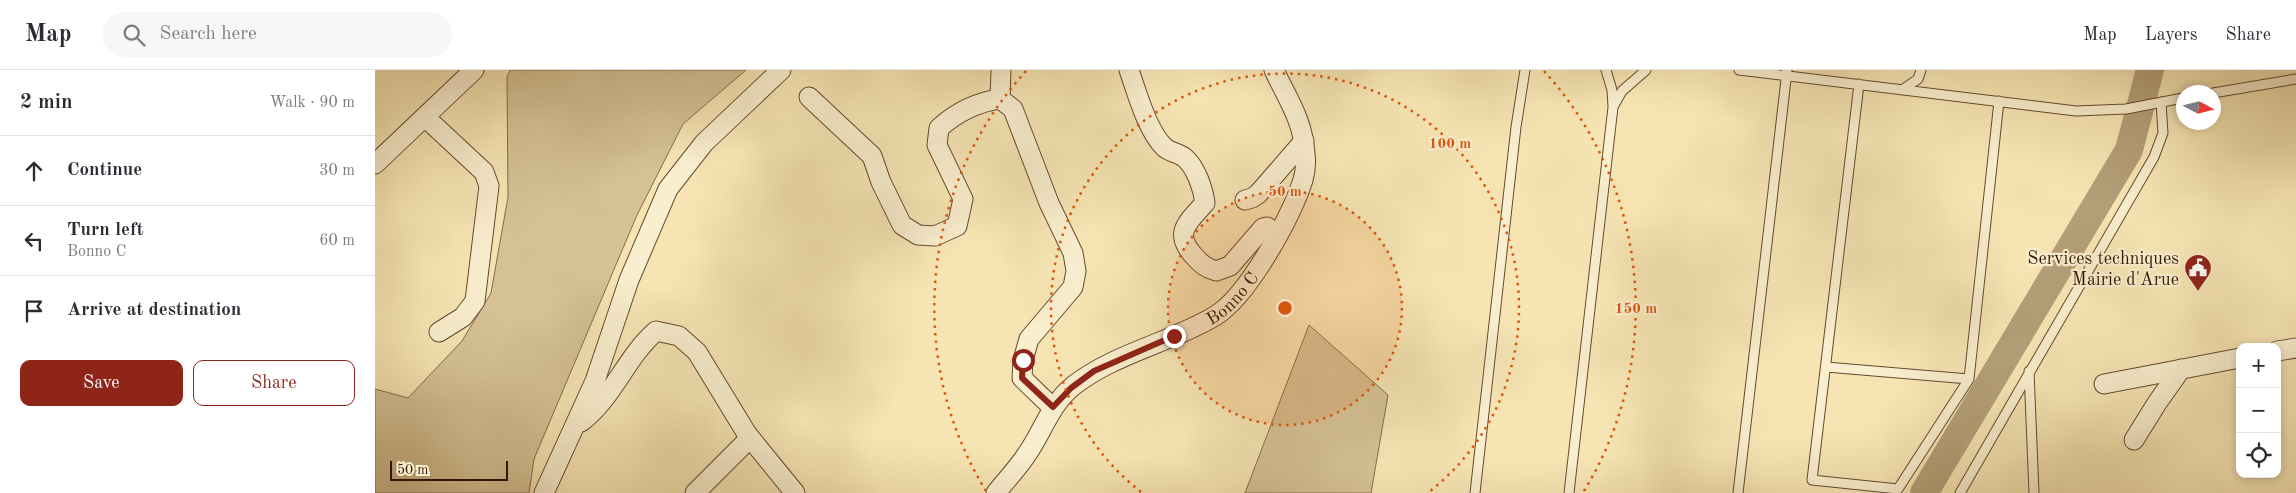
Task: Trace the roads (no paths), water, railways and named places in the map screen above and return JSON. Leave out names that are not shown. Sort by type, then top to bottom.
[{"type":"street","points":[[375,164],[426,118],[474,70]]},
{"type":"street","points":[[544,493],[595,381],[629,280],[668,190],[704,143],[781,70]]},
{"type":"street","points":[[999,99],[1001,70]]},
{"type":"street","points":[[1129,70],[1154,132],[1165,148],[1185,158],[1196,174],[1203,192],[1205,203],[1185,230],[1182,236],[1184,245],[1204,267],[1216,271],[1230,266],[1263,228],[1267,227],[1277,234]]},
{"type":"street","name":"Bonno C","points":[[996,493],[1027,454],[1053,407],[1071,388],[1094,371],[1174,336],[1216,315],[1235,299],[1259,265],[1277,234],[1303,179],[1305,156],[1300,120],[1274,70]]},
{"type":"street","points":[[809,97],[872,156],[881,182],[902,225],[918,235],[935,236],[957,226],[963,198],[937,145],[939,128],[955,115],[989,100],[999,99],[1013,109],[1049,202],[1073,253],[1076,271],[1073,286],[1029,339],[1023,360],[1022,378],[1053,407]]},
{"type":"street","points":[[426,118],[484,172],[489,186],[475,301],[463,316],[439,332]]},
{"type":"street","points":[[1245,200],[1258,194],[1304,141]]},
{"type":"street","points":[[575,426],[592,413],[618,380],[642,342],[656,331],[679,336],[697,352],[750,438],[795,493]]},
{"type":"street","points":[[2281,350],[2296,348]]},
{"type":"street","points":[[2104,384],[2236,359]]},
{"type":"street","points":[[2134,440],[2181,369]]},
{"type":"street","points":[[695,493],[750,438]]},
{"type":"lane","points":[[1475,493],[1516,127],[1525,70]]},
{"type":"lane","points":[[1569,493],[1613,107],[1612,90],[1606,70]]},
{"type":"lane","points":[[1613,107],[1621,91],[1646,70]]},
{"type":"lane","points":[[1739,70],[1787,73],[1902,90],[2076,111],[2127,109],[2176,99]]},
{"type":"lane","points":[[1902,90],[1918,79],[1921,70]]},
{"type":"lane","points":[[1738,493],[1787,73]]},
{"type":"lane","points":[[2221,92],[2296,79]]},
{"type":"lane","points":[[1859,84],[1812,480],[1899,489],[1969,378],[1999,101]]},
{"type":"lane","points":[[1960,493],[2160,145],[2164,118],[2161,102]]},
{"type":"lane","points":[[1825,367],[1969,378]]},
{"type":"lane","points":[[2029,371],[2034,493]]},
{"type":"waterway","points":[[1924,493],[2129,150],[2150,70]]},
{"type":"place","name":"Services techniques Mairie d'Arue","points":[[2198,292]]}]
